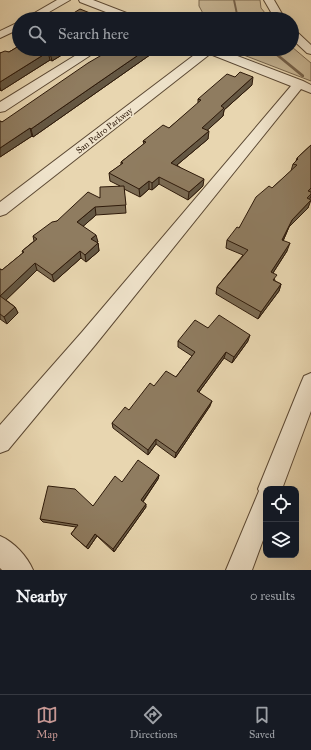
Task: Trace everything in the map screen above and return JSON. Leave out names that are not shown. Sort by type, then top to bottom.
[{"type":"street","points":[[42,12],[65,0]]},
{"type":"street","points":[[84,0],[115,12]]},
{"type":"street","points":[[269,0],[276,12]]},
{"type":"street","points":[[0,35],[12,28]]},
{"type":"street","points":[[299,39],[311,50]]},
{"type":"street","points":[[0,108],[83,56]]},
{"type":"street","name":"San Pedro Parkway","points":[[0,210],[200,56]]},
{"type":"street","points":[[0,442],[305,86],[227,56]]},
{"type":"street","points":[[271,486],[311,383]]},
{"type":"street","points":[[239,570],[263,508]]},
{"type":"shaded area","points":[[199,0],[260,0],[261,8],[264,12],[202,12],[199,6]]},
{"type":"shaded area","points":[[299,53],[311,63],[311,81],[246,56],[299,56]]},
{"type":"building","points":[[80,9],[88,12],[75,12]]},
{"type":"building","points":[[12,50],[12,56],[42,56],[0,82],[0,53],[5,51],[9,52]]},
{"type":"building","points":[[100,56],[137,56],[31,129],[30,128],[0,148],[0,121],[2,122]]},
{"type":"building","points":[[240,72],[253,77],[221,106],[224,108],[202,128],[209,131],[171,163],[204,179],[189,192],[159,177],[152,183],[149,181],[139,189],[109,173],[123,163],[121,162],[146,142],[143,141],[163,125],[169,128],[201,100],[198,99],[227,74],[235,77]]},
{"type":"building","points":[[311,145],[311,188],[308,191],[311,192],[311,194],[307,198],[311,200],[292,220],[282,240],[290,243],[271,272],[277,275],[273,280],[281,284],[261,312],[217,287],[248,250],[227,240],[237,227],[239,228],[256,197],[269,186],[272,188],[297,165],[293,164],[298,159],[297,158]]},
{"type":"building","points":[[124,186],[126,205],[95,207],[77,222],[96,235],[91,239],[98,243],[85,255],[80,251],[52,275],[35,263],[0,296],[0,269],[2,270],[37,239],[33,236],[52,222],[57,221],[88,192],[100,198],[100,187]]},
{"type":"building","points":[[0,296],[15,307],[4,317],[0,314]]},
{"type":"building","points":[[219,315],[250,335],[234,357],[226,352],[197,391],[212,401],[176,453],[156,439],[148,450],[112,423],[125,407],[129,410],[150,383],[154,386],[166,371],[176,377],[195,352],[178,341],[195,320],[208,328]]},
{"type":"building","points":[[138,460],[159,475],[141,500],[146,504],[113,549],[95,534],[86,547],[71,534],[78,525],[40,519],[48,486],[75,489],[93,506],[115,476],[122,482]]},
{"type":"waterway","points":[[234,0],[237,12]]},
{"type":"waterway","points":[[279,56],[303,76]]}]
